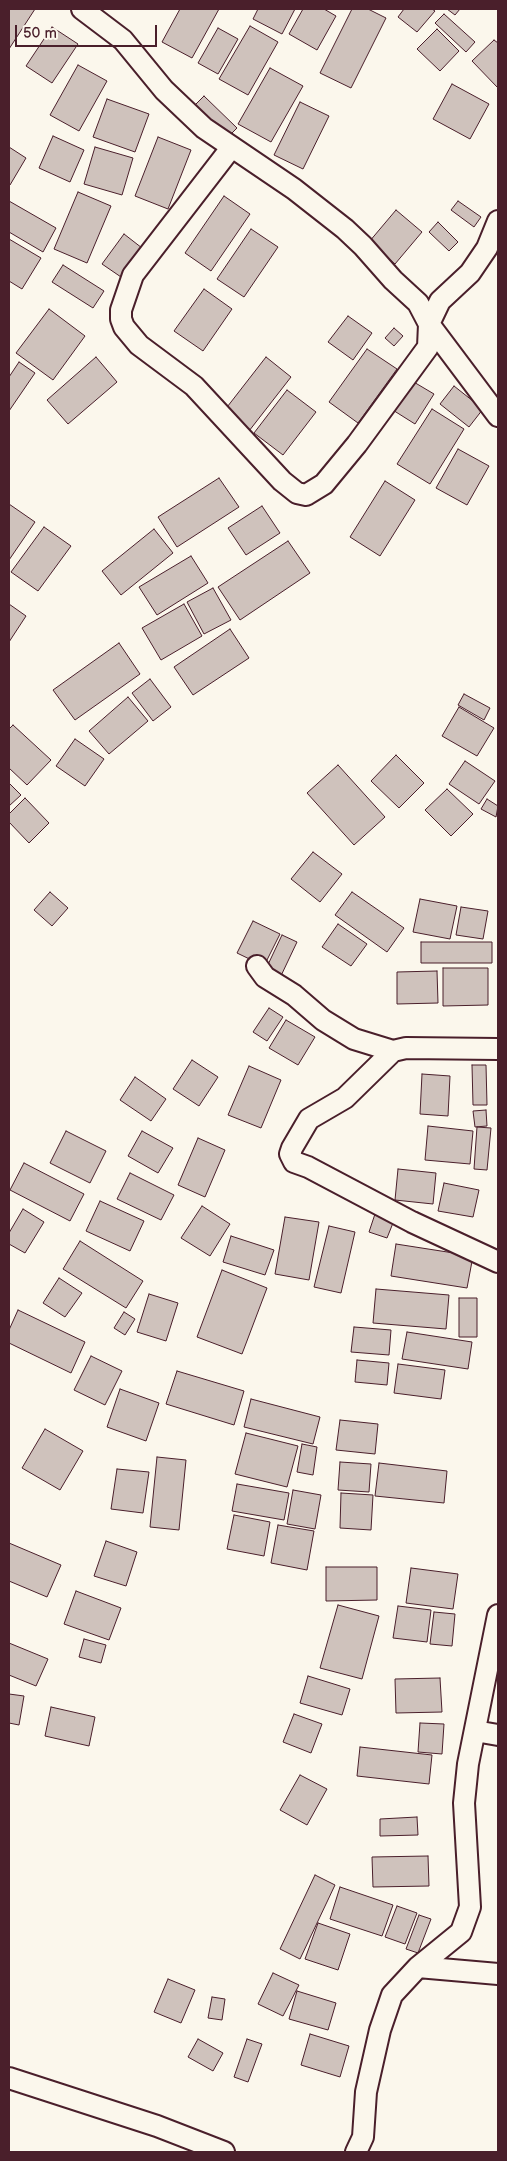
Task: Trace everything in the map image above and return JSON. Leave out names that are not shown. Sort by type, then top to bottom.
[{"type":"street","points":[[82,9],[123,40],[178,102],[204,128],[294,189],[345,229],[393,280],[418,303],[429,324],[498,416]]},
{"type":"street","points":[[232,148],[133,275],[121,310],[121,319],[124,327],[139,345],[194,386],[282,481],[297,493],[306,495],[324,484],[357,444],[428,347],[429,324],[440,301],[470,273],[487,248],[498,221]]},
{"type":"street","points":[[257,966],[265,977],[294,995],[323,1020],[354,1038],[393,1051]]},
{"type":"street","points":[[498,1049],[406,1048],[393,1051],[345,1098],[309,1119],[290,1154],[294,1162],[308,1167],[412,1222],[498,1262]]},
{"type":"street","points":[[356,2152],[363,2137],[366,2092],[380,2030],[392,1995],[418,1967],[461,1932],[470,1906],[464,1804],[468,1764],[498,1615]]},
{"type":"street","points":[[475,1731],[498,1735]]},
{"type":"street","points":[[418,1967],[498,1974]]},
{"type":"street","points":[[9,2078],[156,2126],[224,2152]]},
{"type":"building","points":[[9,9],[35,9],[9,49]]},
{"type":"building","points":[[180,9],[219,9],[192,58],[162,42]]},
{"type":"building","points":[[258,9],[295,9],[282,34],[253,19]]},
{"type":"building","points":[[303,9],[324,9],[336,16],[317,50],[289,34]]},
{"type":"building","points":[[352,9],[368,9],[386,18],[351,88],[320,73]]},
{"type":"building","points":[[404,9],[432,9],[435,11],[417,32],[398,17]]},
{"type":"building","points":[[447,9],[460,9],[455,15]]},
{"type":"building","points":[[444,14],[475,42],[466,52],[435,23]]},
{"type":"building","points":[[250,26],[278,42],[248,95],[219,79]]},
{"type":"building","points":[[52,27],[78,44],[52,83],[26,66]]},
{"type":"building","points":[[218,28],[238,39],[218,74],[198,63]]},
{"type":"building","points":[[437,29],[459,51],[440,71],[417,49]]},
{"type":"building","points":[[494,40],[498,43],[498,88],[472,61]]},
{"type":"building","points":[[78,65],[107,81],[79,131],[50,115]]},
{"type":"building","points":[[270,68],[303,86],[271,142],[238,124]]},
{"type":"building","points":[[452,84],[489,104],[470,139],[433,119]]},
{"type":"building","points":[[204,96],[237,128],[225,140],[192,108]]},
{"type":"building","points":[[107,99],[149,114],[135,152],[93,137]]},
{"type":"building","points":[[300,102],[329,116],[303,169],[274,155]]},
{"type":"building","points":[[53,136],[84,150],[70,182],[39,168]]},
{"type":"building","points":[[158,137],[191,150],[168,209],[135,196]]},
{"type":"building","points":[[9,147],[26,158],[10,185],[9,184]]},
{"type":"building","points":[[95,147],[133,158],[122,195],[84,184]]},
{"type":"building","points":[[78,192],[111,206],[87,263],[54,249]]},
{"type":"building","points":[[224,196],[250,214],[211,271],[185,253]]},
{"type":"building","points":[[9,201],[56,228],[43,252],[9,232]]},
{"type":"building","points":[[458,201],[481,217],[474,227],[451,210]]},
{"type":"building","points":[[396,210],[422,232],[395,264],[369,242]]},
{"type":"building","points":[[438,222],[458,242],[449,251],[429,232]]},
{"type":"building","points":[[251,229],[278,247],[244,297],[217,279]]},
{"type":"building","points":[[124,234],[142,248],[121,277],[102,264]]},
{"type":"building","points":[[9,239],[41,258],[22,289],[9,281]]},
{"type":"building","points":[[63,265],[104,291],[93,308],[52,282]]},
{"type":"building","points":[[204,289],[232,309],[203,351],[174,331]]},
{"type":"building","points":[[49,309],[85,336],[53,380],[16,353]]},
{"type":"building","points":[[348,316],[372,333],[353,360],[328,342]]},
{"type":"building","points":[[394,328],[403,336],[394,346],[385,338]]},
{"type":"building","points":[[367,349],[397,369],[358,423],[329,402]]},
{"type":"building","points":[[96,357],[117,382],[68,424],[47,400]]},
{"type":"building","points":[[266,357],[291,377],[249,431],[224,411]]},
{"type":"building","points":[[19,362],[35,373],[9,411],[9,377]]},
{"type":"building","points":[[407,378],[434,394],[415,424],[388,407]]},
{"type":"building","points":[[454,386],[483,409],[469,427],[440,404]]},
{"type":"building","points":[[287,390],[316,412],[283,455],[254,433]]},
{"type":"building","points":[[432,409],[464,429],[430,484],[397,464]]},
{"type":"building","points":[[458,449],[489,466],[467,505],[436,488]]},
{"type":"building","points":[[219,478],[239,507],[177,547],[158,517]]},
{"type":"building","points":[[385,481],[415,500],[380,556],[350,537]]},
{"type":"building","points":[[9,504],[35,522],[9,560]]},
{"type":"building","points":[[262,506],[280,533],[246,555],[228,528]]},
{"type":"building","points":[[44,527],[71,546],[38,591],[11,572]]},
{"type":"building","points":[[154,529],[173,553],[121,595],[102,571]]},
{"type":"building","points":[[288,541],[310,573],[240,620],[218,587]]},
{"type":"building","points":[[191,556],[208,583],[157,615],[139,587]]},
{"type":"building","points":[[213,588],[231,620],[204,634],[187,602]]},
{"type":"building","points":[[9,604],[26,616],[9,642]]},
{"type":"building","points":[[184,604],[202,636],[161,660],[142,628]]},
{"type":"building","points":[[230,629],[249,658],[193,695],[174,667]]},
{"type":"building","points":[[119,643],[140,674],[75,720],[53,690]]},
{"type":"building","points":[[150,679],[171,707],[153,721],[132,693]]},
{"type":"building","points":[[464,694],[490,708],[484,720],[458,705]]},
{"type":"building","points":[[128,697],[148,721],[109,754],[89,731]]},
{"type":"building","points":[[459,707],[494,728],[477,756],[442,736]]},
{"type":"building","points":[[13,725],[51,760],[27,785],[9,768],[9,729]]},
{"type":"building","points":[[75,739],[104,759],[85,786],[56,766]]},
{"type":"building","points":[[396,755],[424,783],[399,808],[371,781]]},
{"type":"building","points":[[465,761],[495,781],[479,804],[449,784]]},
{"type":"building","points":[[338,765],[385,817],[354,845],[307,793]]},
{"type":"building","points":[[9,783],[21,795],[9,806]]},
{"type":"building","points":[[447,789],[473,814],[451,836],[425,810]]},
{"type":"building","points":[[25,798],[49,823],[29,843],[9,822],[9,814]]},
{"type":"building","points":[[487,799],[498,806],[496,817],[481,809]]},
{"type":"building","points":[[313,852],[342,874],[320,902],[291,879]]},
{"type":"building","points":[[50,892],[68,908],[52,926],[34,910]]},
{"type":"building","points":[[352,892],[404,928],[387,952],[335,915]]},
{"type":"building","points":[[420,899],[457,906],[450,939],[413,932]]},
{"type":"building","points":[[461,907],[488,911],[483,939],[456,935]]},
{"type":"building","points":[[253,921],[280,934],[264,966],[237,953]]},
{"type":"building","points":[[338,924],[367,944],[351,966],[322,947]]},
{"type":"building","points":[[282,935],[297,942],[279,980],[264,973]]},
{"type":"building","points":[[421,942],[492,942],[492,963],[421,963]]},
{"type":"building","points":[[443,968],[488,968],[488,1005],[443,1006]]},
{"type":"building","points":[[437,971],[438,1003],[397,1004],[397,972]]},
{"type":"building","points":[[269,1008],[283,1017],[267,1041],[253,1032]]},
{"type":"building","points":[[286,1020],[315,1037],[298,1065],[269,1048]]},
{"type":"building","points":[[192,1060],[218,1077],[199,1106],[173,1089]]},
{"type":"building","points":[[472,1065],[486,1065],[487,1105],[473,1105]]},
{"type":"building","points":[[249,1066],[281,1080],[261,1128],[228,1115]]},
{"type":"building","points":[[422,1074],[450,1076],[448,1116],[420,1114]]},
{"type":"building","points":[[135,1077],[166,1099],[151,1121],[120,1100]]},
{"type":"building","points":[[486,1110],[487,1126],[475,1127],[473,1111]]},
{"type":"building","points":[[428,1126],[473,1131],[470,1164],[425,1160]]},
{"type":"building","points":[[477,1127],[491,1128],[487,1170],[474,1169]]},
{"type":"building","points":[[66,1131],[106,1151],[90,1183],[50,1163]]},
{"type":"building","points":[[142,1131],[173,1148],[158,1173],[128,1156]]},
{"type":"building","points":[[198,1138],[225,1150],[205,1197],[178,1185]]},
{"type":"building","points":[[24,1163],[84,1194],[70,1221],[10,1190]]},
{"type":"building","points":[[398,1169],[436,1173],[433,1204],[395,1200]]},
{"type":"building","points":[[130,1173],[174,1195],[161,1220],[117,1199]]},
{"type":"building","points":[[444,1183],[479,1190],[473,1217],[438,1211]]},
{"type":"building","points":[[100,1201],[144,1221],[130,1251],[86,1231]]},
{"type":"building","points":[[202,1206],[230,1224],[210,1256],[181,1238]]},
{"type":"building","points":[[23,1209],[44,1222],[25,1253],[9,1244],[9,1233]]},
{"type":"building","points":[[376,1211],[395,1218],[387,1238],[369,1232]]},
{"type":"building","points":[[285,1217],[319,1222],[309,1280],[275,1274]]},
{"type":"building","points":[[329,1226],[355,1232],[341,1293],[314,1287]]},
{"type":"building","points":[[231,1236],[274,1250],[265,1275],[223,1262]]},
{"type":"building","points":[[80,1241],[143,1281],[126,1308],[63,1269]]},
{"type":"building","points":[[396,1244],[473,1256],[467,1288],[391,1276]]},
{"type":"building","points":[[222,1270],[267,1288],[242,1354],[197,1337]]},
{"type":"building","points":[[59,1278],[82,1293],[65,1317],[43,1303]]},
{"type":"building","points":[[376,1289],[449,1295],[446,1329],[373,1323]]},
{"type":"building","points":[[149,1294],[178,1303],[166,1341],[137,1332]]},
{"type":"building","points":[[459,1298],[477,1298],[477,1337],[459,1337]]},
{"type":"building","points":[[18,1310],[85,1342],[71,1373],[9,1343],[9,1330]]},
{"type":"building","points":[[124,1312],[135,1319],[125,1335],[114,1328]]},
{"type":"building","points":[[354,1327],[391,1330],[389,1355],[351,1352]]},
{"type":"building","points":[[407,1332],[472,1342],[468,1369],[402,1359]]},
{"type":"building","points":[[91,1356],[122,1371],[105,1405],[74,1390]]},
{"type":"building","points":[[357,1360],[389,1363],[387,1385],[355,1382]]},
{"type":"building","points":[[398,1364],[445,1370],[441,1399],[394,1393]]},
{"type":"building","points":[[177,1371],[244,1391],[234,1425],[166,1404]]},
{"type":"building","points":[[120,1389],[159,1403],[146,1441],[107,1427]]},
{"type":"building","points":[[251,1399],[320,1417],[313,1444],[244,1427]]},
{"type":"building","points":[[340,1420],[378,1424],[375,1454],[336,1450]]},
{"type":"building","points":[[45,1429],[83,1451],[60,1490],[22,1468]]},
{"type":"building","points":[[246,1433],[298,1446],[287,1487],[235,1474]]},
{"type":"building","points":[[302,1444],[317,1447],[313,1475],[297,1472]]},
{"type":"building","points":[[157,1457],[186,1460],[179,1530],[150,1527]]},
{"type":"building","points":[[340,1462],[371,1464],[369,1492],[338,1490]]},
{"type":"building","points":[[379,1463],[447,1471],[444,1503],[375,1496]]},
{"type":"building","points":[[117,1469],[149,1472],[143,1513],[111,1509]]},
{"type":"building","points":[[237,1484],[289,1493],[284,1520],[232,1511]]},
{"type":"building","points":[[293,1490],[321,1495],[315,1529],[287,1524]]},
{"type":"building","points":[[341,1493],[373,1495],[371,1530],[340,1528]]},
{"type":"building","points":[[234,1515],[270,1522],[264,1556],[227,1549]]},
{"type":"building","points":[[278,1525],[314,1531],[307,1570],[271,1563]]},
{"type":"building","points":[[106,1541],[137,1552],[126,1586],[94,1576]]},
{"type":"building","points":[[9,1543],[61,1565],[47,1597],[9,1581]]},
{"type":"building","points":[[326,1567],[377,1567],[377,1600],[326,1601]]},
{"type":"building","points":[[411,1568],[458,1574],[453,1609],[406,1603]]},
{"type":"building","points":[[76,1591],[121,1608],[109,1640],[64,1624]]},
{"type":"building","points":[[338,1605],[379,1616],[362,1679],[320,1668]]},
{"type":"building","points":[[398,1606],[431,1610],[427,1642],[393,1638]]},
{"type":"building","points":[[434,1612],[455,1614],[452,1646],[430,1644]]},
{"type":"building","points":[[84,1639],[106,1645],[101,1663],[79,1657]]},
{"type":"building","points":[[9,1643],[48,1659],[36,1686],[9,1675]]},
{"type":"building","points":[[308,1676],[350,1689],[342,1715],[300,1703]]},
{"type":"building","points":[[440,1678],[442,1712],[396,1713],[395,1679]]},
{"type":"building","points":[[9,1694],[24,1696],[19,1725],[9,1723]]},
{"type":"building","points":[[51,1707],[95,1717],[89,1746],[45,1736]]},
{"type":"building","points":[[294,1714],[322,1724],[311,1753],[283,1742]]},
{"type":"building","points":[[420,1723],[444,1724],[442,1754],[418,1752]]},
{"type":"building","points":[[360,1747],[432,1755],[429,1784],[357,1776]]},
{"type":"building","points":[[300,1775],[327,1789],[307,1825],[280,1810]]},
{"type":"building","points":[[417,1817],[418,1835],[380,1836],[380,1819]]},
{"type":"building","points":[[428,1856],[429,1886],[373,1887],[372,1857]]},
{"type":"building","points":[[315,1875],[335,1885],[300,1959],[280,1949]]},
{"type":"building","points":[[340,1887],[393,1905],[382,1936],[330,1919]]},
{"type":"building","points":[[397,1906],[417,1913],[405,1944],[385,1937]]},
{"type":"building","points":[[419,1915],[431,1919],[418,1953],[406,1949]]},
{"type":"building","points":[[318,1923],[350,1934],[338,1970],[305,1959]]},
{"type":"building","points":[[273,1973],[299,1985],[283,2016],[258,2004]]},
{"type":"building","points":[[168,1979],[195,1990],[181,2023],[154,2012]]},
{"type":"building","points":[[297,1991],[336,2003],[328,2030],[289,2019]]},
{"type":"building","points":[[212,1997],[225,1999],[222,2020],[208,2018]]},
{"type":"building","points":[[310,2034],[349,2046],[340,2077],[301,2065]]},
{"type":"building","points":[[198,2039],[223,2053],[213,2071],[188,2057]]},
{"type":"building","points":[[247,2039],[262,2044],[248,2082],[234,2077]]}]
